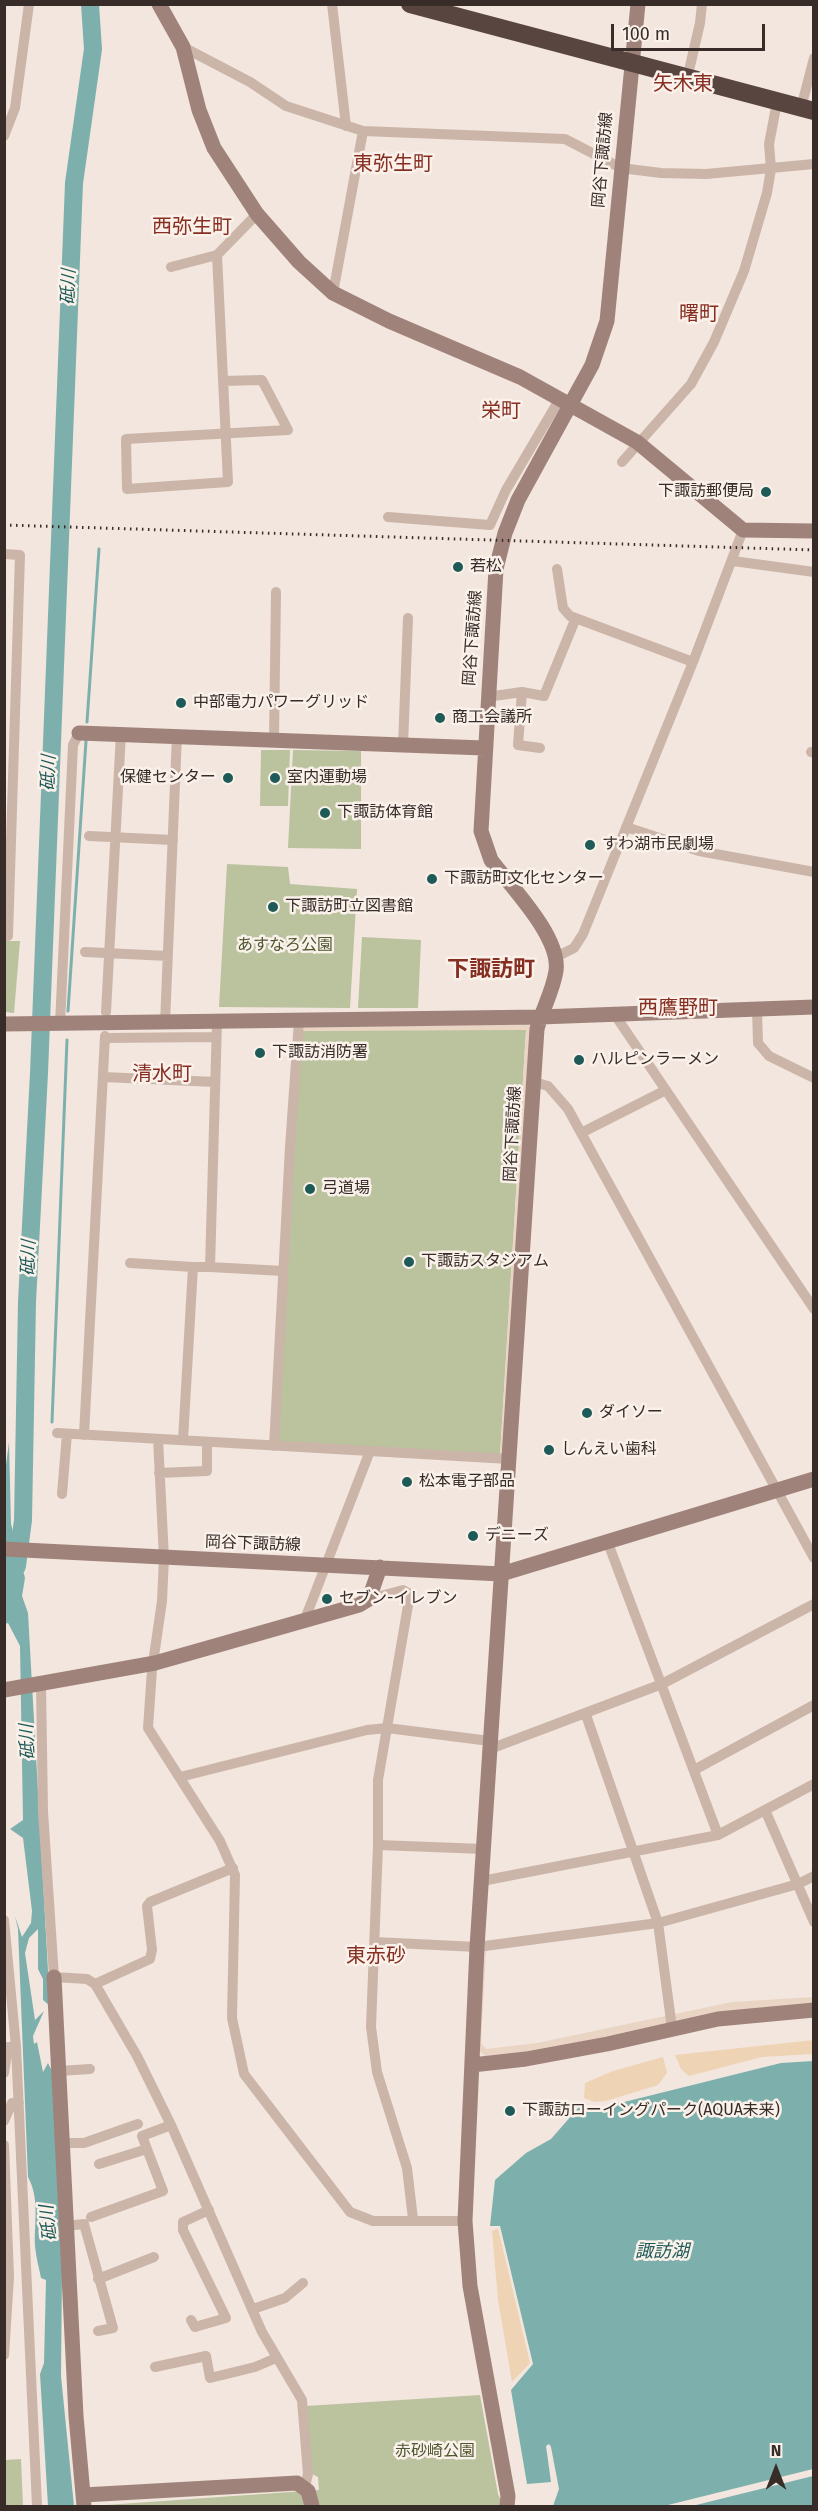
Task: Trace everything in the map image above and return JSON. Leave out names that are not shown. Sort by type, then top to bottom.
[{"type":"highway","points":[[410,4],[631,65],[807,110]]},
{"type":"street","points":[[4,136],[15,108],[21,79],[29,4]]},
{"type":"street","points":[[159,4],[183,47],[198,110],[214,148],[257,214],[299,262],[333,293],[390,321],[520,377],[637,442],[743,530],[813,531]]},
{"type":"street","points":[[332,4],[346,126]]},
{"type":"street","name":"岡谷下諏訪線","points":[[501,1574],[534,1082],[540,1017],[553,986],[556,957],[549,938],[490,860],[481,831],[496,569],[505,533],[518,500],[564,403],[592,365],[607,321],[638,4]]},
{"type":"street","points":[[687,79],[702,4]]},
{"type":"street","points":[[183,47],[250,82],[286,106],[363,131],[565,139],[621,168],[661,173],[706,174],[813,164]]},
{"type":"street","points":[[807,110],[813,58]]},
{"type":"street","points":[[622,462],[637,442],[691,384],[714,342],[744,271],[767,193],[771,169],[769,144],[777,102]]},
{"type":"street","points":[[333,293],[363,131]]},
{"type":"street","points":[[171,267],[217,255],[257,214]]},
{"type":"street","points":[[217,255],[225,432],[228,482],[127,489],[126,439],[225,432],[288,430],[262,380],[223,381]]},
{"type":"street","points":[[388,517],[490,525],[506,490],[564,403]]},
{"type":"street","points":[[556,957],[574,948],[583,934],[733,561],[743,530]]},
{"type":"street","points":[[4,554],[20,555],[9,736],[8,936],[4,936]]},
{"type":"street","points":[[733,561],[813,572]]},
{"type":"street","points":[[557,569],[563,608],[575,620],[693,662]]},
{"type":"street","points":[[274,739],[276,592]]},
{"type":"street","points":[[403,745],[408,618]]},
{"type":"street","points":[[487,697],[522,692],[544,696],[575,620]]},
{"type":"street","points":[[522,692],[518,745],[540,748]]},
{"type":"street","points":[[58,1024],[73,745],[79,733],[484,748]]},
{"type":"street","points":[[106,1012],[111,953],[121,733]]},
{"type":"street","points":[[165,1023],[177,735]]},
{"type":"street","points":[[626,827],[699,851],[813,871]]},
{"type":"street","points":[[88,836],[173,840]]},
{"type":"street","points":[[85,952],[168,956]]},
{"type":"street","points":[[84,1435],[105,1037],[217,1030],[299,1020],[540,1017],[813,1007]]},
{"type":"street","points":[[758,1009],[758,1043],[769,1056],[813,1078]]},
{"type":"street","points":[[615,1015],[813,1309]]},
{"type":"street","points":[[274,1446],[299,1020]]},
{"type":"street","points":[[11,1024],[165,1023],[217,1030]]},
{"type":"street","points":[[210,1268],[217,1030]]},
{"type":"street","points":[[103,1077],[215,1082]]},
{"type":"street","points":[[534,1082],[548,1086],[568,1109],[778,1490],[813,1558]]},
{"type":"street","points":[[581,1133],[666,1090]]},
{"type":"street","points":[[130,1263],[283,1271]]},
{"type":"street","points":[[183,1440],[194,1267]]},
{"type":"street","points":[[62,1494],[62,1433],[509,1459]]},
{"type":"street","points":[[158,1439],[164,1558],[162,1601],[155,1663],[152,1670],[148,1728],[220,1841],[233,1868],[236,1882],[232,2018],[244,2074],[350,2212],[373,2221],[413,2219],[465,2221]]},
{"type":"street","points":[[159,1473],[207,1471],[207,1442]]},
{"type":"street","points":[[305,1619],[370,1451]]},
{"type":"street","name":"岡谷下諏訪線","points":[[4,1549],[501,1574],[813,1479]]},
{"type":"street","points":[[608,1543],[718,1835]]},
{"type":"street","points":[[369,1599],[380,1567]]},
{"type":"street","points":[[501,1574],[477,1947],[465,2221],[470,2286],[508,2496],[507,2506]]},
{"type":"street","points":[[4,1690],[155,1663],[358,1605],[369,1599],[403,1590],[410,1594],[378,1780],[372,2046],[377,2072],[407,2168],[413,2219]]},
{"type":"street","points":[[180,1777],[367,1730],[387,1728],[490,1745],[586,1715],[662,1684],[813,1604]]},
{"type":"street","points":[[37,1685],[83,2501],[297,2482],[305,2486]]},
{"type":"street","points":[[694,1770],[813,1705]]},
{"type":"street","points":[[586,1715],[658,1923],[672,2028]]},
{"type":"street","points":[[482,1881],[718,1835],[813,1784]]},
{"type":"street","points":[[765,1810],[813,1922]]},
{"type":"street","points":[[378,1845],[484,1849]]},
{"type":"street","points":[[95,1984],[150,1959],[152,1950],[147,1906],[150,1902],[233,1868]]},
{"type":"street","points":[[375,1942],[477,1947],[658,1923],[798,1884],[813,1876]]},
{"type":"street","points":[[4,1920],[16,2047],[37,2506]]},
{"type":"street","points":[[54,1977],[87,1979],[95,1984],[137,2056],[171,2125],[276,2358],[303,2400],[308,2474],[305,2486],[312,2506]]},
{"type":"street","points":[[472,2065],[526,2059],[607,2044],[672,2028],[761,2013],[813,2010]]},
{"type":"street","points":[[4,2073],[8,2048],[16,2047]]},
{"type":"street","points":[[59,2071],[90,2069]]},
{"type":"street","points":[[4,2121],[12,2103],[19,2103]]},
{"type":"street","points":[[63,2143],[84,2143],[138,2124]]},
{"type":"street","points":[[91,2217],[163,2191],[142,2136],[171,2125]]},
{"type":"street","points":[[4,2145],[9,2277],[4,2355]]},
{"type":"street","points":[[99,2164],[147,2149]]},
{"type":"street","points":[[191,2320],[195,2327],[226,2318],[183,2230],[183,2222],[208,2210]]},
{"type":"street","points":[[66,2226],[84,2224],[113,2328],[98,2331]]},
{"type":"street","points":[[98,2278],[154,2257]]},
{"type":"street","points":[[253,2309],[285,2298],[303,2283]]},
{"type":"street","points":[[155,2367],[206,2356],[210,2378],[255,2367],[276,2358]]},
{"type":"green space","name":"室内運動場","points":[[261,750],[290,750],[288,806],[260,806]]},
{"type":"green space","name":"下諏訪体育館","points":[[293,750],[361,751],[361,849],[288,848]]},
{"type":"green space","name":"あすなろ公園","points":[[227,864],[288,867],[290,884],[357,889],[350,1008],[219,1007]]},
{"type":"green space","points":[[362,937],[421,940],[418,1008],[358,1008]]},
{"type":"green space","points":[[4,941],[20,941],[14,1013],[5,1012]]},
{"type":"green space","points":[[524,1028],[526,1030],[500,1455],[278,1442],[301,1031]]},
{"type":"green space","name":"赤砂崎公園","points":[[480,2395],[498,2494],[504,2506],[92,2506],[319,2490],[318,2477],[310,2473],[306,2406]]},
{"type":"green space","points":[[21,2459],[23,2506],[5,2506],[5,2460]]},
{"type":"sand","points":[[814,2040],[813,2054],[762,2057],[689,2076],[681,2069],[675,2055]]},
{"type":"sand","points":[[663,2057],[667,2073],[658,2085],[606,2101],[595,2102],[584,2098],[585,2083],[613,2071]]},
{"type":"sand","points":[[498,2228],[530,2363],[512,2382],[498,2300],[492,2231]]},
{"type":"shaded area","points":[[528,1024],[531,1027],[504,1453],[500,1455],[526,1030],[301,1031],[302,1027]]},
{"type":"shaded area","points":[[489,1948],[486,1952],[481,2043],[486,2049],[537,2043],[732,2002],[813,1997],[813,2003],[721,2012],[541,2050],[485,2056],[479,2051],[483,1951]]},
{"type":"water","points":[[9,1442],[11,1524],[25,1578],[22,1596],[28,1613],[50,2006],[43,2000],[43,1979],[38,1969],[38,1929],[29,1938],[25,1953],[35,2020],[44,2011],[33,2036],[34,2044],[37,2042],[43,2072],[48,2063],[52,2071],[62,2270],[61,2376],[74,2506],[48,2506],[40,2374],[44,2363],[46,2280],[41,2278],[36,2254],[35,2202],[28,2177],[18,1929],[15,1916],[22,1937],[31,1923],[32,1911],[23,1838],[10,1829],[23,1820],[20,1646],[8,1623],[5,1624],[4,1480]]},
{"type":"water","name":"諏訪湖","points":[[813,2061],[813,2506],[553,2506],[559,2489],[549,2444],[546,2446],[551,2482],[527,2484],[511,2390],[533,2364],[500,2226],[490,2226],[495,2180],[526,2153],[551,2139],[579,2107],[604,2107],[781,2063]]},
{"type":"pier","points":[[813,2469],[813,2476],[692,2506],[664,2506]]},
{"type":"waterway","name":"砥川","points":[[17,1566],[23,1520],[27,1302],[39,1073],[74,183],[93,49],[90,4]]},
{"type":"waterway","points":[[87,722],[99,549]]},
{"type":"waterway","points":[[68,1011],[86,741]]},
{"type":"waterway","points":[[52,1422],[67,1040]]},
{"type":"railway","points":[[4,525],[814,550]]},
{"type":"place","name":"下諏訪郵便局","points":[[766,492]]},
{"type":"place","name":"若松","points":[[458,567]]},
{"type":"place","name":"中部電力パワーグリッド","points":[[181,703]]},
{"type":"place","name":"商工会議所","points":[[440,718]]},
{"type":"place","name":"保健センター","points":[[228,778]]},
{"type":"place","name":"室内運動場","points":[[275,778]]},
{"type":"place","name":"下諏訪体育館","points":[[325,813]]},
{"type":"place","name":"すわ湖市民劇場","points":[[590,845]]},
{"type":"place","name":"下諏訪町文化センター","points":[[432,879]]},
{"type":"place","name":"下諏訪町立図書館","points":[[273,907]]},
{"type":"place","name":"下諏訪消防署","points":[[260,1053]]},
{"type":"place","name":"ハルピンラーメン","points":[[579,1060]]},
{"type":"place","name":"弓道場","points":[[310,1189]]},
{"type":"place","name":"下諏訪スタジアム","points":[[409,1262]]},
{"type":"place","name":"ダイソー","points":[[587,1413]]},
{"type":"place","name":"しんえい歯科","points":[[549,1450]]},
{"type":"place","name":"松本電子部品","points":[[407,1482]]},
{"type":"place","name":"デニーズ","points":[[473,1536]]},
{"type":"place","name":"セブン-イレブン","points":[[327,1599]]},
{"type":"place","name":"下諏訪ローイングパーク(AQUA未来)","points":[[510,2111]]},
{"type":"district","name":"矢木東","points":[[683,84]]},
{"type":"district","name":"東弥生町","points":[[393,164]]},
{"type":"district","name":"西弥生町","points":[[192,227]]},
{"type":"district","name":"曙町","points":[[699,314]]},
{"type":"district","name":"栄町","points":[[501,411]]},
{"type":"district","name":"下諏訪町","points":[[491,970]]},
{"type":"district","name":"西鷹野町","points":[[678,1008]]},
{"type":"district","name":"清水町","points":[[162,1074]]},
{"type":"district","name":"東赤砂","points":[[376,1956]]}]
